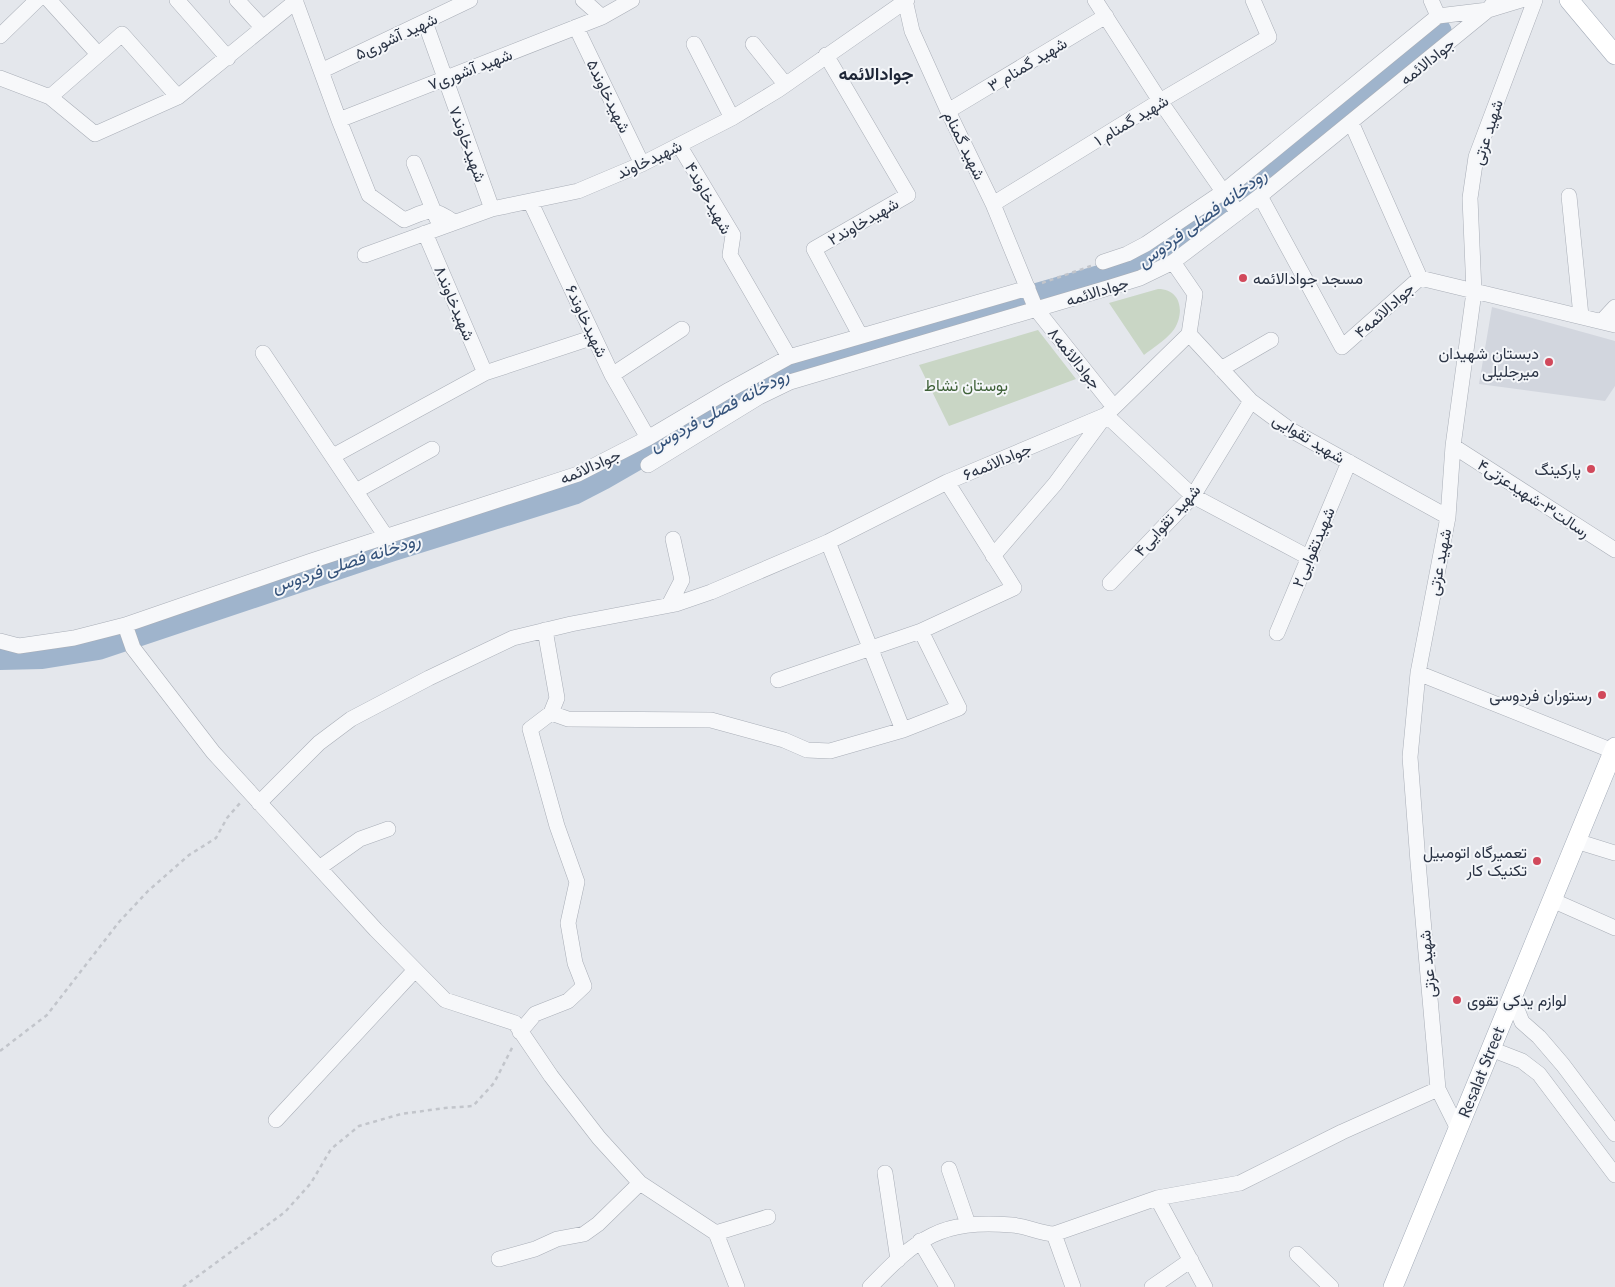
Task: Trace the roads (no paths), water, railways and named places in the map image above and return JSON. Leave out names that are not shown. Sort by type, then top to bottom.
[{"type":"main road","points":[[1570,0],[1615,55]]},
{"type":"main road","name":"Resalat Street","points":[[1393,1287],[1614,749]]},
{"type":"street","points":[[0,36],[37,0]]},
{"type":"street","points":[[49,0],[98,54]]},
{"type":"street","points":[[178,0],[228,58]]},
{"type":"street","points":[[237,0],[263,28]]},
{"type":"street","points":[[0,78],[50,97],[95,134],[178,98],[296,0],[368,194],[404,220],[433,210],[454,222]]},
{"type":"street","name":"شهید آشوری۵","points":[[321,71],[470,0]]},
{"type":"street","points":[[583,0],[602,17]]},
{"type":"street","name":"شهید آشوری۷","points":[[339,120],[602,17],[632,0]]},
{"type":"street","name":"شهیدخاوند","points":[[364,255],[492,209],[578,191],[642,164],[732,118],[786,84],[904,0]]},
{"type":"street","name":"شهید گمنام","points":[[904,0],[912,31],[993,204],[1028,288]]},
{"type":"street","points":[[1096,0],[1160,101],[1238,214]]},
{"type":"street","name":"شهید گمنام ۱","points":[[993,204],[1160,101],[1269,37],[1253,0]]},
{"type":"street","points":[[1431,0],[1438,16]]},
{"type":"street","name":"جوادالائمه","points":[[1103,262],[1127,254],[1146,244],[1223,192],[1438,16],[1521,0]]},
{"type":"street","name":"شهید عزتی","points":[[1458,1129],[1438,1089],[1410,757],[1418,673],[1448,517],[1453,446],[1474,292],[1470,198],[1476,157],[1535,0]]},
{"type":"street","name":"جوادالائمه","points":[[648,465],[759,396],[790,382],[1140,278],[1173,262],[1238,214],[1492,5]]},
{"type":"street","name":"شهید گمنام ۳","points":[[948,111],[1106,16]]},
{"type":"street","name":"شهیدخاوند۷","points":[[425,22],[492,209]]},
{"type":"street","name":"شهیدخاوند۵","points":[[576,27],[642,164]]},
{"type":"street","points":[[50,97],[122,34],[178,98]]},
{"type":"street","points":[[694,44],[732,118]]},
{"type":"street","points":[[753,44],[786,84]]},
{"type":"street","name":"شهیدخاوند۲","points":[[826,55],[908,195],[814,249],[860,335]]},
{"type":"street","points":[[1351,122],[1420,278],[1609,323],[1615,307]]},
{"type":"street","name":"شهیدخاوند۴","points":[[679,145],[733,235],[730,255],[789,356]]},
{"type":"street","points":[[414,163],[440,228]]},
{"type":"street","name":"جوادالائمه۴","points":[[1260,196],[1342,347],[1420,278]]},
{"type":"street","points":[[1569,196],[1581,316]]},
{"type":"street","name":"شهیدخاوند۶","points":[[530,201],[612,375],[648,438]]},
{"type":"street","name":"شهیدخاوند۸","points":[[425,232],[485,373]]},
{"type":"street","points":[[1173,262],[1195,294],[1189,334]]},
{"type":"street","name":"جوادالائمه","points":[[0,641],[19,646],[74,638],[125,625],[311,561],[578,474],[648,438],[789,356],[1028,288]]},
{"type":"street","name":"جوادالائمه۸","points":[[1028,288],[1036,309],[1110,411],[1193,496],[1308,557]]},
{"type":"street","points":[[612,375],[682,329]]},
{"type":"street","name":"شهید تقوایی","points":[[1189,334],[1252,401],[1289,429],[1448,517]]},
{"type":"street","name":"جوادالائمه۶","points":[[255,798],[319,743],[351,719],[429,678],[513,638],[571,624],[669,605],[711,592],[828,542],[947,482],[1110,411],[1189,334]]},
{"type":"street","points":[[333,456],[485,373],[594,336]]},
{"type":"street","points":[[1221,368],[1271,340]]},
{"type":"street","points":[[263,353],[386,538]]},
{"type":"street","name":"شهید تقوایی۴","points":[[1110,583],[1193,496],[1252,401]]},
{"type":"street","points":[[994,556],[1055,484],[1110,411]]},
{"type":"street","name":"رسالت۳-شهیدعزتی۴","points":[[1453,446],[1615,550]]},
{"type":"street","points":[[356,491],[432,449]]},
{"type":"street","name":"شهیدتقوایی۲","points":[[1277,633],[1349,462]]},
{"type":"street","points":[[778,680],[921,631],[1014,588],[947,482]]},
{"type":"street","points":[[669,605],[676,595],[682,580],[673,539]]},
{"type":"street","points":[[828,542],[903,730]]},
{"type":"street","points":[[125,625],[133,648],[213,752],[319,868],[445,1000],[514,1023],[550,1076],[598,1138],[640,1183],[716,1233],[737,1287]]},
{"type":"street","points":[[520,1032],[535,1014],[568,1000],[584,986],[575,963],[568,922],[577,882],[557,826],[530,729],[551,713],[557,698],[545,630]]},
{"type":"street","points":[[551,713],[568,719],[711,720],[784,740],[807,750],[830,751],[903,730],[959,708],[921,631]]},
{"type":"street","points":[[1418,673],[1614,749]]},
{"type":"street","points":[[319,868],[360,839],[388,829]]},
{"type":"street","points":[[1576,841],[1613,854],[1615,853]]},
{"type":"street","points":[[1552,900],[1615,928]]},
{"type":"street","points":[[276,1120],[416,970]]},
{"type":"street","points":[[1512,997],[1522,1022],[1539,1037],[1563,1065],[1615,1134],[1596,1150]]},
{"type":"street","points":[[1491,1049],[1522,1061],[1539,1074],[1615,1175]]},
{"type":"street","points":[[870,1287],[920,1241],[942,1230],[968,1224],[990,1224],[1015,1225],[1042,1234],[1054,1234],[1157,1198],[1240,1183],[1342,1132],[1438,1089]]},
{"type":"street","points":[[949,1169],[968,1224]]},
{"type":"street","points":[[885,1173],[898,1260]]},
{"type":"street","points":[[499,1259],[535,1249],[557,1239],[584,1234],[598,1224],[640,1183]]},
{"type":"street","points":[[1157,1198],[1205,1287]]},
{"type":"street","points":[[716,1233],[768,1217]]},
{"type":"street","points":[[1054,1234],[1072,1287]]},
{"type":"street","points":[[920,1241],[947,1287]]},
{"type":"street","points":[[1298,1254],[1330,1287]]},
{"type":"street","points":[[1152,1287],[1191,1260]]},
{"type":"waterway","name":"رودخانه فصلی فردوس","points":[[0,656],[42,655],[98,646],[390,548],[573,491],[776,376],[859,348],[1135,269],[1153,258],[1223,206],[1438,32]]},
{"type":"place","name":"مسجد جوادالائمه","points":[[1243,278]]},
{"type":"place","name":"دبستان شهیدان میرجلیلی","points":[[1549,362]]},
{"type":"place","name":"پارکینگ","points":[[1591,469]]},
{"type":"place","name":"رستوران فردوسی","points":[[1602,695]]},
{"type":"place","name":"تعمیرگاه اتومبیل تکنیک کار","points":[[1537,861]]},
{"type":"place","name":"لوازم یدکی تقوی","points":[[1457,1000]]},
{"type":"district","name":"جوادالائمه","points":[[876,74]]},
{"type":"park label","name":"بوستان نشاط","points":[[966,385]]}]
